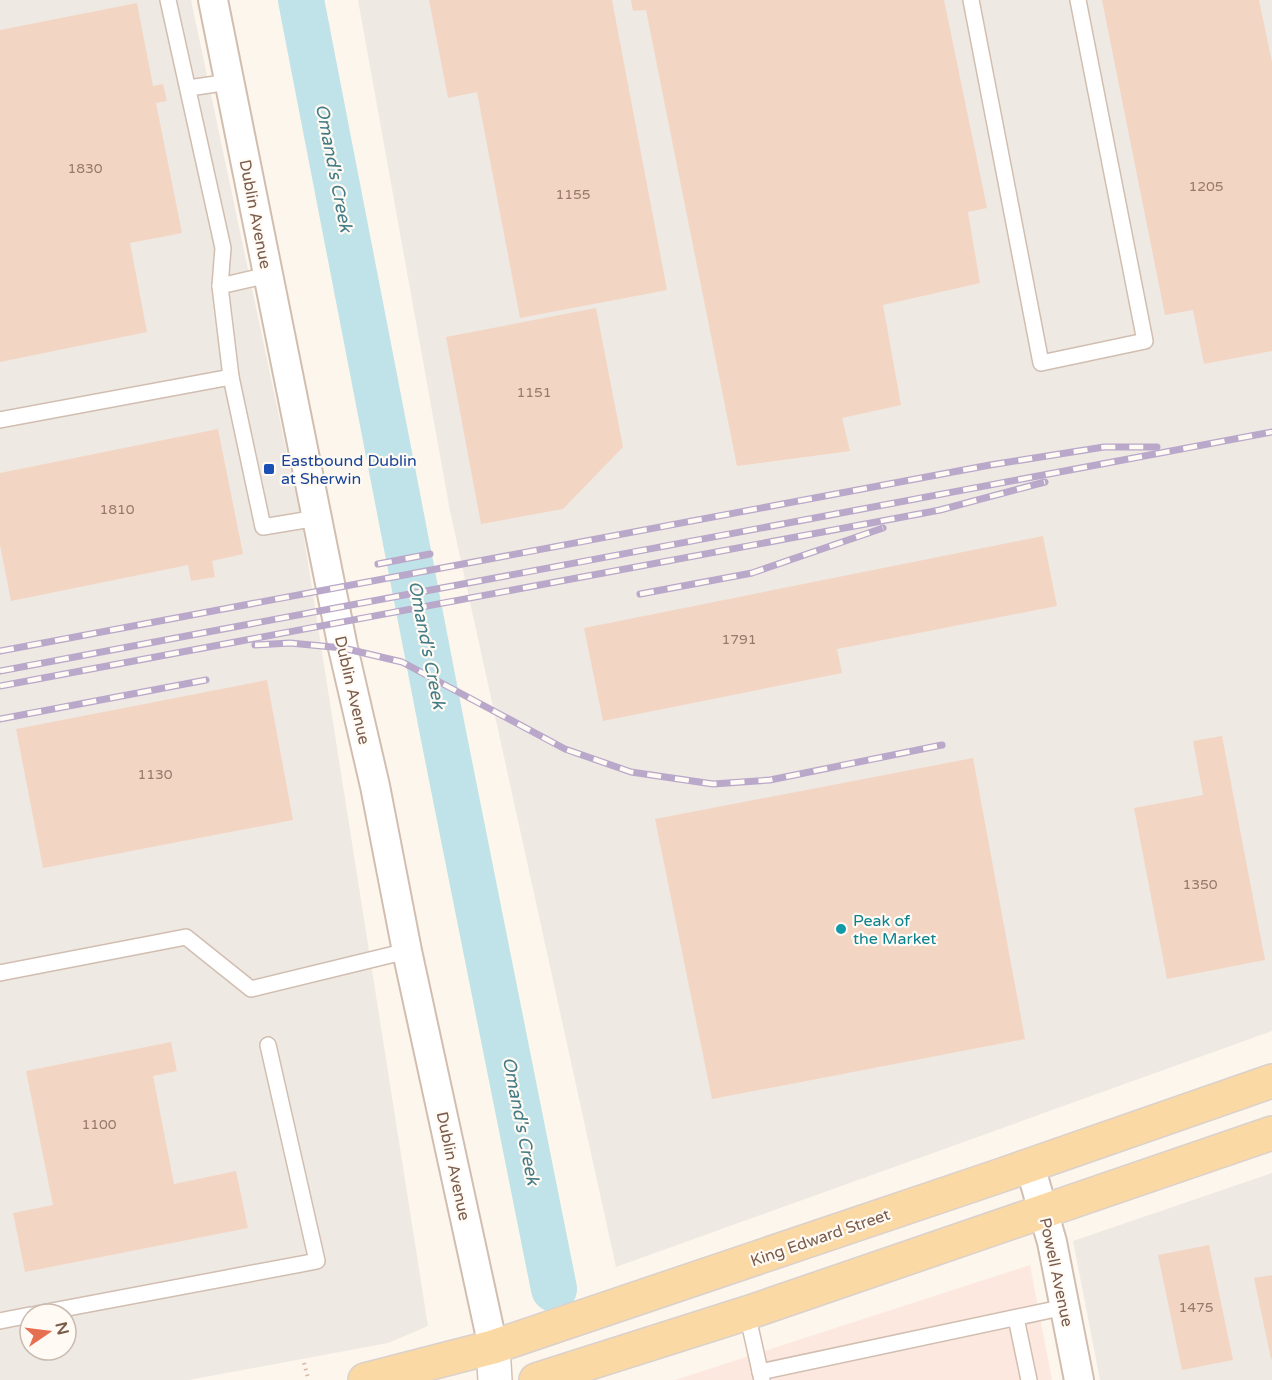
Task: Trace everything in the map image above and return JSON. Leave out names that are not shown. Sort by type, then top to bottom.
[{"type":"main road","name":"King Edward Street","points":[[365,1380],[493,1347],[1030,1166],[1272,1081]]},
{"type":"main road","points":[[536,1380],[747,1313],[1272,1133]]},
{"type":"main road","points":[[770,1254],[784,1300]]},
{"type":"main road","name":"Dublin Avenue","points":[[493,1347],[495,1380]]},
{"type":"street","name":"Dublin Avenue","points":[[213,0],[343,648],[375,786],[407,951],[493,1347]]},
{"type":"street","name":"Powell Avenue","points":[[1030,1166],[1044,1211],[1079,1380]]},
{"type":"lane","points":[[168,0],[223,248],[220,286],[231,377],[263,527],[317,518]]},
{"type":"lane","points":[[971,0],[1041,363],[1145,341],[1078,0]]},
{"type":"lane","points":[[189,88],[229,82]]},
{"type":"lane","points":[[220,286],[268,275]]},
{"type":"lane","points":[[0,420],[231,377]]},
{"type":"lane","points":[[0,973],[186,937],[251,989],[407,951]]},
{"type":"lane","points":[[78,1306],[317,1261],[268,1045]]},
{"type":"lane","points":[[747,1313],[761,1376],[1065,1307]]},
{"type":"lane","points":[[0,1321],[18,1317]]},
{"type":"lane","points":[[1016,1318],[1029,1380]]},
{"type":"path","points":[[304,1363],[308,1378]]},
{"type":"shaded area","points":[[0,0],[191,0],[302,525],[428,1326],[388,1343],[189,1380],[0,1380]]},
{"type":"shaded area","points":[[358,0],[1272,0],[1272,1031],[616,1267],[450,511]]},
{"type":"shaded area","points":[[1272,1173],[1272,1380],[1100,1380],[1073,1241]]},
{"type":"shaded area","points":[[1030,1265],[1052,1380],[675,1380]]},
{"type":"building","points":[[429,0],[612,0],[667,290],[520,318],[477,92],[448,98]]},
{"type":"building","points":[[631,0],[944,0],[987,208],[968,212],[980,283],[883,305],[901,405],[842,418],[850,451],[737,466],[646,10],[633,11]]},
{"type":"building","points":[[1102,0],[1259,0],[1272,62],[1272,351],[1204,364],[1193,310],[1165,315]]},
{"type":"building","points":[[137,3],[153,86],[163,84],[167,101],[156,103],[182,233],[130,243],[147,332],[0,362],[0,30]]},
{"type":"building","points":[[596,308],[623,447],[563,509],[481,524],[446,337]]},
{"type":"building","points":[[218,429],[243,554],[212,561],[215,577],[191,581],[188,565],[11,601],[0,545],[0,473]]},
{"type":"building","points":[[1043,536],[1057,606],[837,649],[842,673],[603,721],[584,628]]},
{"type":"building","points":[[267,680],[293,820],[43,868],[16,729]]},
{"type":"building","points":[[1222,736],[1265,960],[1167,979],[1134,808],[1203,795],[1193,741]]},
{"type":"building","name":"Peak of the Market","points":[[973,758],[1025,1039],[712,1099],[655,819]]},
{"type":"building","points":[[171,1042],[177,1071],[153,1076],[174,1184],[236,1171],[248,1228],[25,1272],[13,1213],[53,1205],[26,1071]]},
{"type":"building","points":[[1209,1245],[1233,1360],[1182,1370],[1158,1255]]},
{"type":"building","points":[[1272,1275],[1272,1359],[1271,1359],[1254,1278]]},
{"type":"waterway","name":"Omand's Creek","points":[[301,0],[443,733],[554,1289]]},
{"type":"railway","points":[[0,671],[1272,432]]},
{"type":"railway","points":[[0,651],[990,465],[1104,447],[1157,447]]},
{"type":"railway","points":[[0,686],[940,510],[1045,482]]},
{"type":"railway","points":[[640,594],[752,573],[883,528]]},
{"type":"railway","points":[[378,564],[430,554]]},
{"type":"railway","points":[[255,645],[290,643],[343,648],[402,662],[565,749],[631,772],[713,784],[770,780],[942,745]]},
{"type":"railway","points":[[0,719],[206,680]]},
{"type":"place","name":"Eastbound Dublin at Sherwin","points":[[269,469]]},
{"type":"place","name":"Peak of the Market","points":[[841,929]]}]
